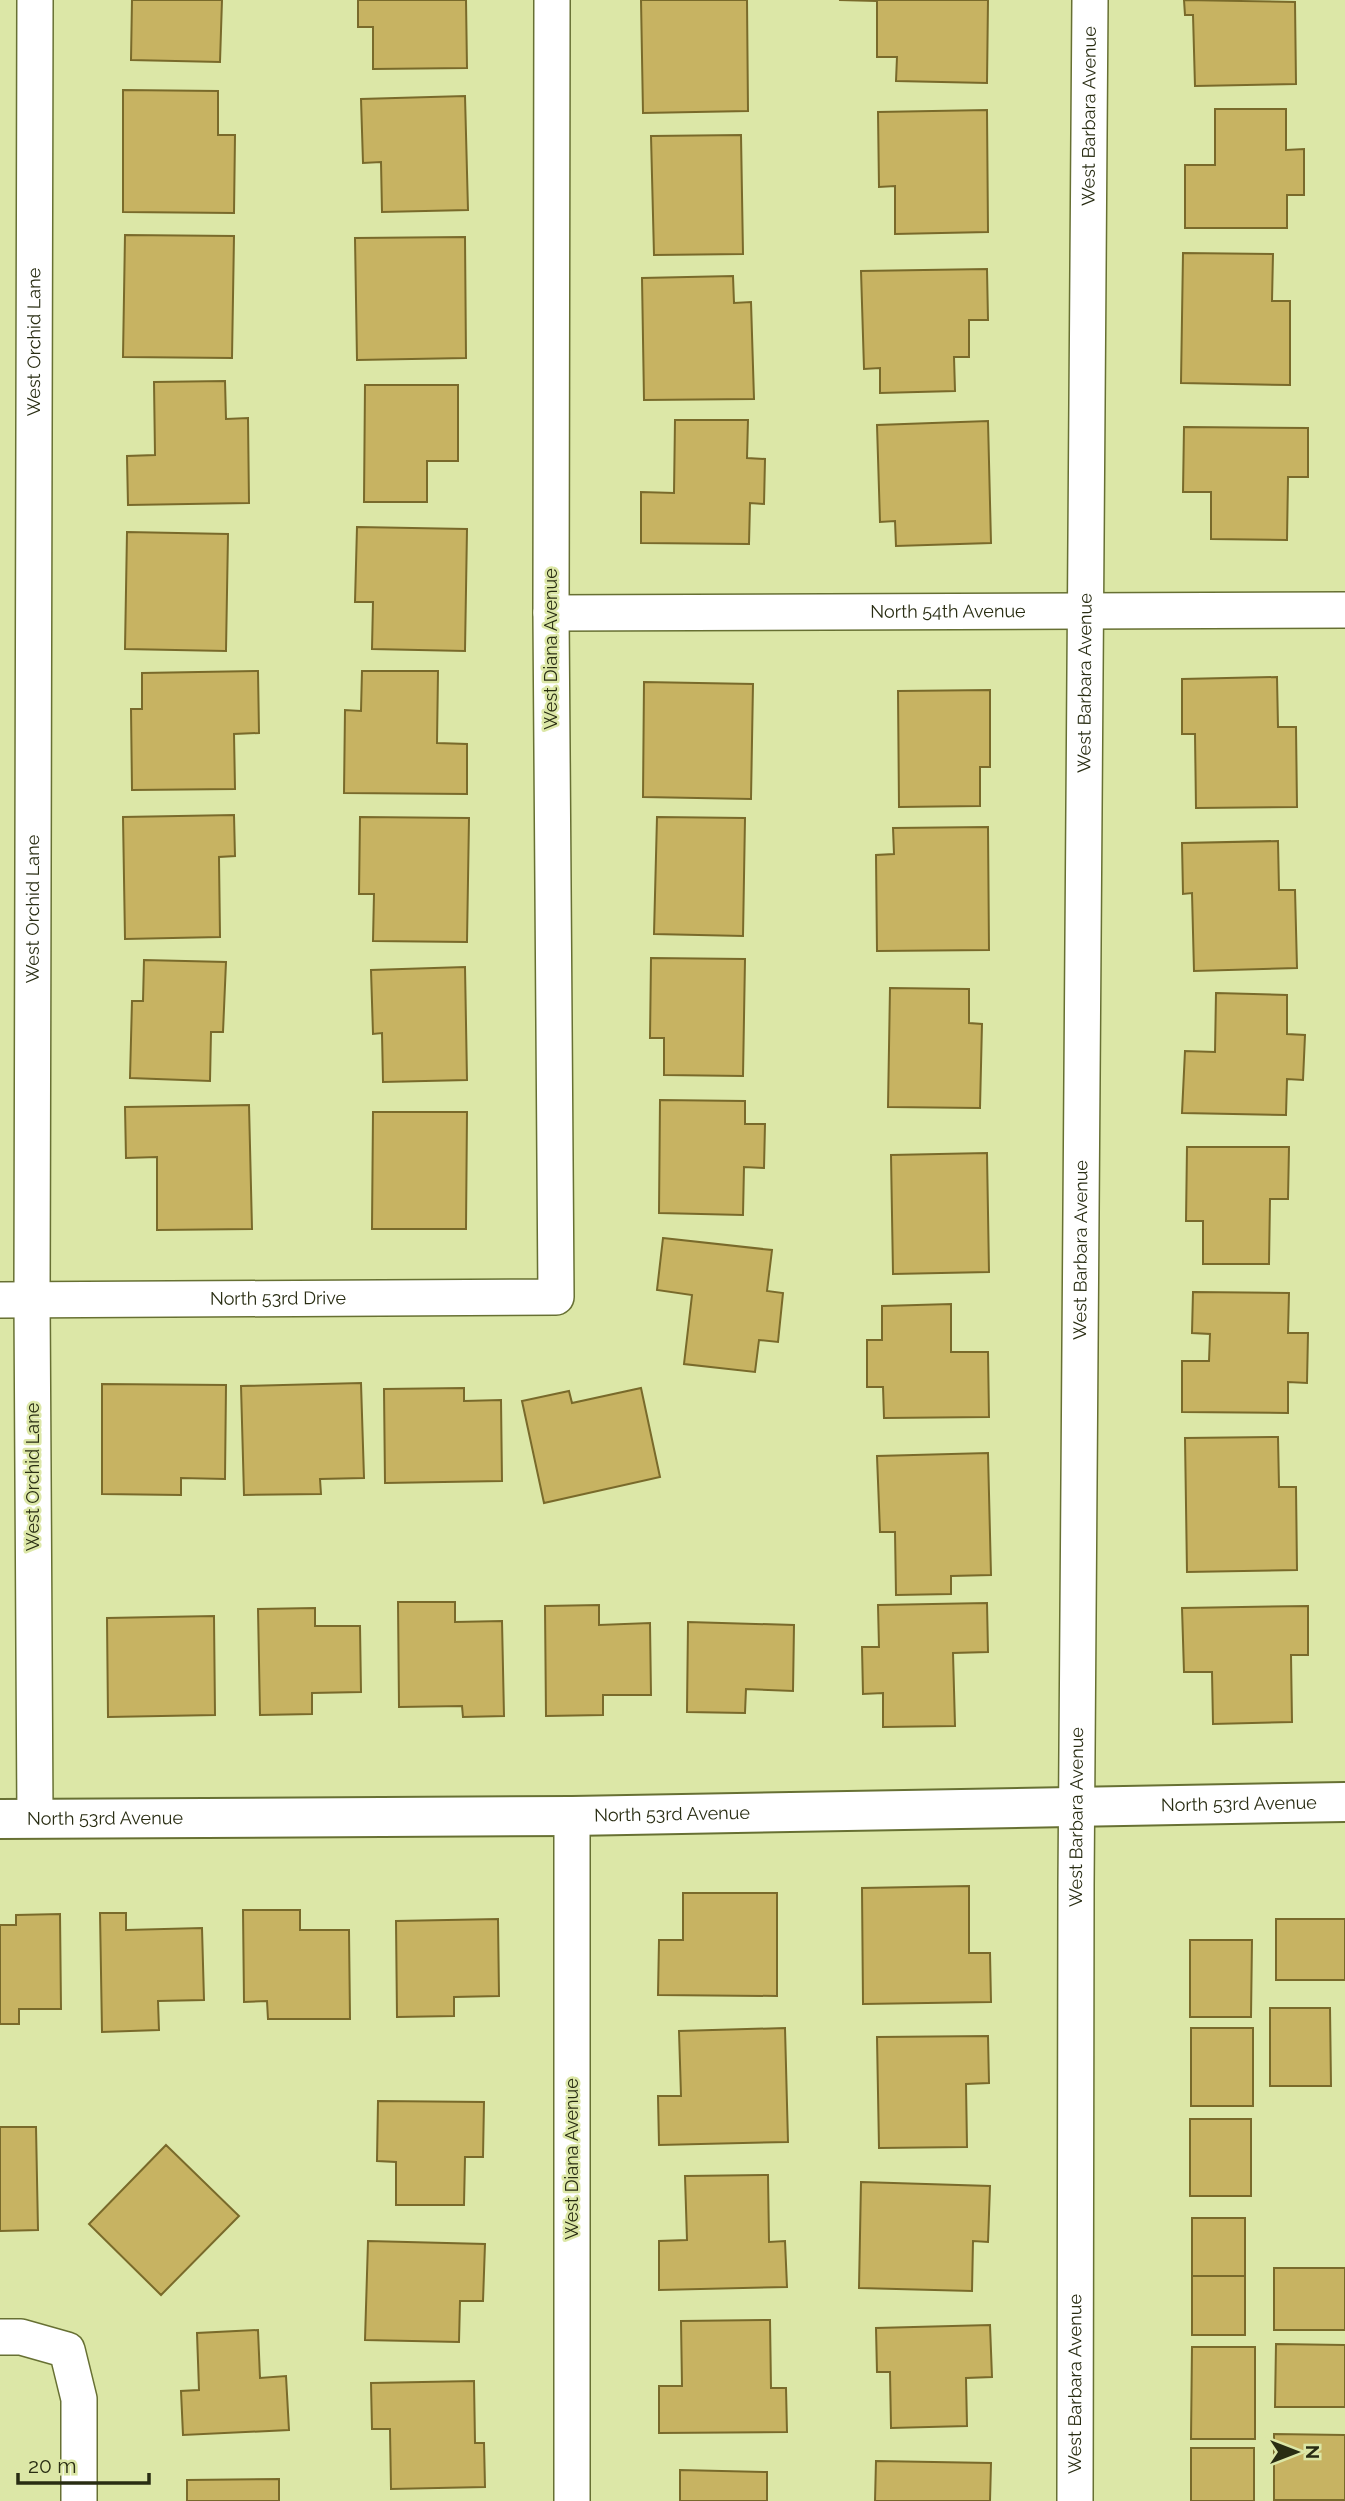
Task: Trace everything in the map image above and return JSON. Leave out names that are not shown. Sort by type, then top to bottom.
[{"type":"street","name":"West Orchid Lane","points":[[18,1819],[16,1300],[35,0]]},
{"type":"street","name":"West Diana Avenue","points":[[552,0],[551,612],[556,1297]]},
{"type":"street","name":"West Barbara Avenue","points":[[1075,2501],[1077,1806],[1090,0]]},
{"type":"street","name":"North 54th Avenue","points":[[551,612],[1345,610]]},
{"type":"street","name":"North 53rd Drive","points":[[16,1300],[556,1297]]},
{"type":"street","name":"North 53rd Avenue","points":[[18,1819],[572,1816],[1345,1802]]},
{"type":"street","name":"West Diana Avenue","points":[[572,1816],[572,2501]]},
{"type":"street","points":[[0,2337],[21,2337],[67,2350],[79,2399],[79,2501]]},
{"type":"building","points":[[132,0],[222,0],[220,62],[131,60]]},
{"type":"building","points":[[358,0],[466,0],[467,68],[373,69],[373,27],[358,27]]},
{"type":"building","points":[[641,0],[747,0],[748,111],[643,113]]},
{"type":"building","points":[[839,0],[988,0],[987,83],[896,81],[897,57],[877,57],[877,1]]},
{"type":"building","points":[[1184,0],[1295,2],[1296,84],[1195,86],[1193,15],[1185,15]]},
{"type":"building","points":[[123,90],[218,91],[218,135],[235,135],[234,213],[123,212]]},
{"type":"building","points":[[465,96],[468,210],[382,212],[381,162],[363,163],[361,99]]},
{"type":"building","points":[[1215,109],[1286,109],[1286,150],[1304,149],[1304,195],[1287,195],[1287,228],[1185,228],[1185,165],[1215,165]]},
{"type":"building","points":[[987,110],[988,232],[895,234],[895,186],[879,187],[878,112]]},
{"type":"building","points":[[741,135],[743,254],[654,255],[651,136]]},
{"type":"building","points":[[125,235],[234,236],[232,358],[123,357]]},
{"type":"building","points":[[465,237],[466,358],[357,360],[355,238]]},
{"type":"building","points":[[1183,253],[1273,254],[1272,301],[1290,301],[1290,385],[1181,383]]},
{"type":"building","points":[[987,269],[988,320],[969,320],[969,357],[954,357],[955,391],[880,393],[880,368],[864,369],[861,271]]},
{"type":"building","points":[[733,276],[734,303],[751,302],[754,399],[644,400],[642,278]]},
{"type":"building","points":[[225,381],[226,419],[248,418],[249,503],[128,505],[127,456],[155,455],[154,382]]},
{"type":"building","points":[[365,385],[458,385],[458,461],[427,461],[427,502],[364,502]]},
{"type":"building","points":[[675,420],[748,420],[747,458],[765,459],[764,504],[750,503],[749,544],[641,543],[641,492],[674,493]]},
{"type":"building","points":[[988,421],[991,543],[896,546],[895,521],[880,522],[877,425]]},
{"type":"building","points":[[1184,427],[1308,428],[1308,477],[1288,477],[1287,540],[1211,539],[1211,492],[1183,492]]},
{"type":"building","points":[[357,527],[467,529],[465,651],[372,649],[373,602],[355,602]]},
{"type":"building","points":[[127,532],[228,534],[226,651],[125,649]]},
{"type":"building","points":[[258,671],[259,733],[234,734],[235,789],[132,790],[131,709],[142,709],[142,673]]},
{"type":"building","points":[[362,671],[438,671],[437,743],[467,744],[467,794],[344,793],[345,710],[361,711]]},
{"type":"building","points":[[1277,677],[1278,727],[1296,727],[1297,807],[1196,808],[1195,734],[1182,734],[1182,679]]},
{"type":"building","points":[[644,682],[753,684],[751,799],[643,797]]},
{"type":"building","points":[[990,690],[990,767],[980,767],[980,806],[899,807],[898,691]]},
{"type":"building","points":[[234,815],[235,856],[219,857],[220,937],[125,939],[123,817]]},
{"type":"building","points":[[360,817],[469,818],[467,942],[373,941],[374,894],[359,894]]},
{"type":"building","points":[[657,817],[745,818],[743,936],[654,934]]},
{"type":"building","points":[[988,827],[989,950],[877,951],[876,855],[894,854],[893,828]]},
{"type":"building","points":[[1278,841],[1279,890],[1295,890],[1297,968],[1194,971],[1192,893],[1183,894],[1182,843]]},
{"type":"building","points":[[651,958],[745,959],[743,1076],[664,1075],[664,1038],[650,1038]]},
{"type":"building","points":[[144,960],[226,962],[223,1032],[211,1032],[210,1081],[130,1078],[132,1001],[143,1001]]},
{"type":"building","points":[[465,967],[467,1080],[383,1082],[382,1033],[373,1034],[371,970]]},
{"type":"building","points":[[890,988],[969,989],[969,1023],[982,1024],[980,1108],[888,1107]]},
{"type":"building","points":[[1216,993],[1287,995],[1287,1034],[1305,1035],[1303,1080],[1287,1079],[1286,1115],[1182,1113],[1185,1051],[1215,1052]]},
{"type":"building","points":[[660,1100],[745,1101],[745,1124],[765,1124],[764,1168],[744,1167],[743,1215],[659,1213]]},
{"type":"building","points":[[249,1105],[252,1229],[157,1230],[157,1157],[126,1158],[125,1107]]},
{"type":"building","points":[[373,1112],[467,1112],[466,1229],[372,1229]]},
{"type":"building","points":[[1187,1147],[1289,1147],[1288,1199],[1270,1199],[1269,1264],[1203,1264],[1203,1221],[1186,1221]]},
{"type":"building","points":[[987,1153],[989,1272],[893,1274],[891,1155]]},
{"type":"building","points":[[663,1238],[772,1250],[767,1291],[783,1293],[778,1342],[759,1340],[755,1372],[684,1364],[692,1295],[657,1290]]},
{"type":"building","points":[[1193,1292],[1289,1293],[1288,1333],[1308,1333],[1307,1383],[1288,1382],[1288,1413],[1182,1412],[1182,1361],[1209,1361],[1210,1334],[1192,1333]]},
{"type":"building","points":[[951,1304],[951,1352],[988,1352],[989,1417],[884,1418],[883,1387],[867,1387],[867,1340],[882,1340],[882,1306]]},
{"type":"building","points":[[361,1383],[364,1478],[320,1479],[321,1494],[244,1495],[241,1386]]},
{"type":"building","points":[[102,1384],[226,1385],[225,1479],[181,1478],[181,1495],[102,1494]]},
{"type":"building","points":[[464,1388],[464,1401],[501,1400],[502,1481],[385,1483],[384,1389]]},
{"type":"building","points":[[641,1388],[660,1477],[544,1503],[522,1401],[569,1391],[572,1403]]},
{"type":"building","points":[[1278,1437],[1279,1487],[1296,1487],[1297,1570],[1187,1572],[1185,1438]]},
{"type":"building","points":[[988,1453],[991,1575],[951,1576],[951,1594],[896,1595],[895,1532],[880,1532],[877,1456]]},
{"type":"building","points":[[398,1602],[455,1602],[455,1622],[502,1621],[504,1716],[463,1717],[462,1706],[399,1707]]},
{"type":"building","points":[[987,1603],[988,1652],[953,1653],[955,1726],[883,1727],[883,1693],[863,1694],[862,1647],[879,1647],[878,1605]]},
{"type":"building","points":[[599,1605],[599,1625],[650,1623],[651,1695],[603,1695],[603,1715],[546,1716],[545,1606]]},
{"type":"building","points":[[1308,1606],[1308,1655],[1291,1655],[1292,1722],[1213,1724],[1212,1672],[1184,1672],[1182,1608]]},
{"type":"building","points":[[315,1608],[315,1626],[360,1626],[361,1692],[312,1693],[312,1714],[260,1715],[258,1609]]},
{"type":"building","points":[[214,1616],[215,1715],[108,1717],[107,1618]]},
{"type":"building","points":[[688,1622],[794,1625],[793,1691],[746,1689],[745,1713],[687,1712]]},
{"type":"building","points":[[969,1886],[969,1953],[990,1953],[991,2002],[863,2004],[862,1888]]},
{"type":"building","points":[[683,1893],[777,1893],[777,1996],[658,1995],[659,1940],[683,1940]]},
{"type":"building","points":[[243,1910],[300,1910],[300,1930],[349,1930],[350,2019],[268,2019],[267,2001],[244,2002]]},
{"type":"building","points":[[100,1913],[126,1913],[126,1930],[202,1928],[204,2000],[158,2001],[159,2030],[102,2032]]},
{"type":"building","points":[[60,1914],[61,2009],[19,2009],[19,2024],[0,2024],[0,1925],[16,1925],[16,1915]]},
{"type":"building","points":[[498,1919],[499,1996],[454,1997],[454,2016],[397,2017],[396,1921]]},
{"type":"building","points":[[1276,1919],[1345,1919],[1345,1980],[1276,1980]]},
{"type":"building","points":[[1190,1940],[1252,1940],[1251,2017],[1190,2017]]},
{"type":"building","points":[[1270,2008],[1330,2008],[1331,2086],[1270,2086]]},
{"type":"building","points":[[785,2028],[788,2142],[659,2145],[658,2096],[681,2096],[679,2031]]},
{"type":"building","points":[[1191,2028],[1253,2028],[1253,2106],[1191,2106]]},
{"type":"building","points":[[988,2036],[989,2083],[966,2084],[967,2147],[879,2148],[877,2037]]},
{"type":"building","points":[[378,2101],[484,2102],[483,2157],[465,2157],[464,2205],[396,2205],[396,2162],[377,2161]]},
{"type":"building","points":[[1190,2119],[1251,2119],[1251,2196],[1190,2196]]},
{"type":"building","points":[[0,2127],[36,2127],[38,2230],[0,2231]]},
{"type":"building","points":[[166,2145],[239,2216],[161,2295],[89,2224]]},
{"type":"building","points":[[768,2175],[769,2242],[785,2241],[787,2287],[659,2290],[659,2241],[687,2240],[685,2176]]},
{"type":"building","points":[[861,2182],[990,2186],[988,2242],[973,2241],[972,2291],[859,2288]]},
{"type":"building","points":[[1192,2218],[1245,2218],[1245,2276],[1192,2276]]},
{"type":"building","points":[[368,2241],[485,2244],[483,2301],[460,2301],[459,2342],[365,2340]]},
{"type":"building","points":[[1274,2268],[1345,2268],[1345,2330],[1274,2330]]},
{"type":"building","points":[[1192,2276],[1245,2276],[1245,2335],[1192,2335]]},
{"type":"building","points":[[770,2320],[771,2388],[786,2388],[787,2432],[659,2433],[659,2386],[682,2386],[681,2321]]},
{"type":"building","points":[[990,2325],[992,2377],[966,2378],[967,2426],[891,2428],[890,2372],[877,2372],[876,2328]]},
{"type":"building","points":[[258,2330],[260,2378],[286,2376],[289,2430],[183,2435],[181,2391],[199,2390],[197,2333]]},
{"type":"building","points":[[1276,2344],[1345,2345],[1345,2407],[1275,2407]]},
{"type":"building","points":[[1192,2347],[1255,2347],[1255,2439],[1191,2439]]},
{"type":"building","points":[[474,2381],[475,2443],[484,2443],[485,2487],[391,2489],[390,2429],[372,2429],[371,2383]]},
{"type":"building","points":[[1274,2434],[1345,2435],[1345,2500],[1274,2500]]},
{"type":"building","points":[[1191,2448],[1254,2448],[1254,2501],[1191,2501]]},
{"type":"building","points":[[876,2461],[991,2463],[990,2501],[875,2501]]},
{"type":"building","points":[[680,2470],[767,2472],[767,2501],[680,2501]]},
{"type":"building","points":[[279,2479],[279,2501],[187,2501],[187,2480]]}]
